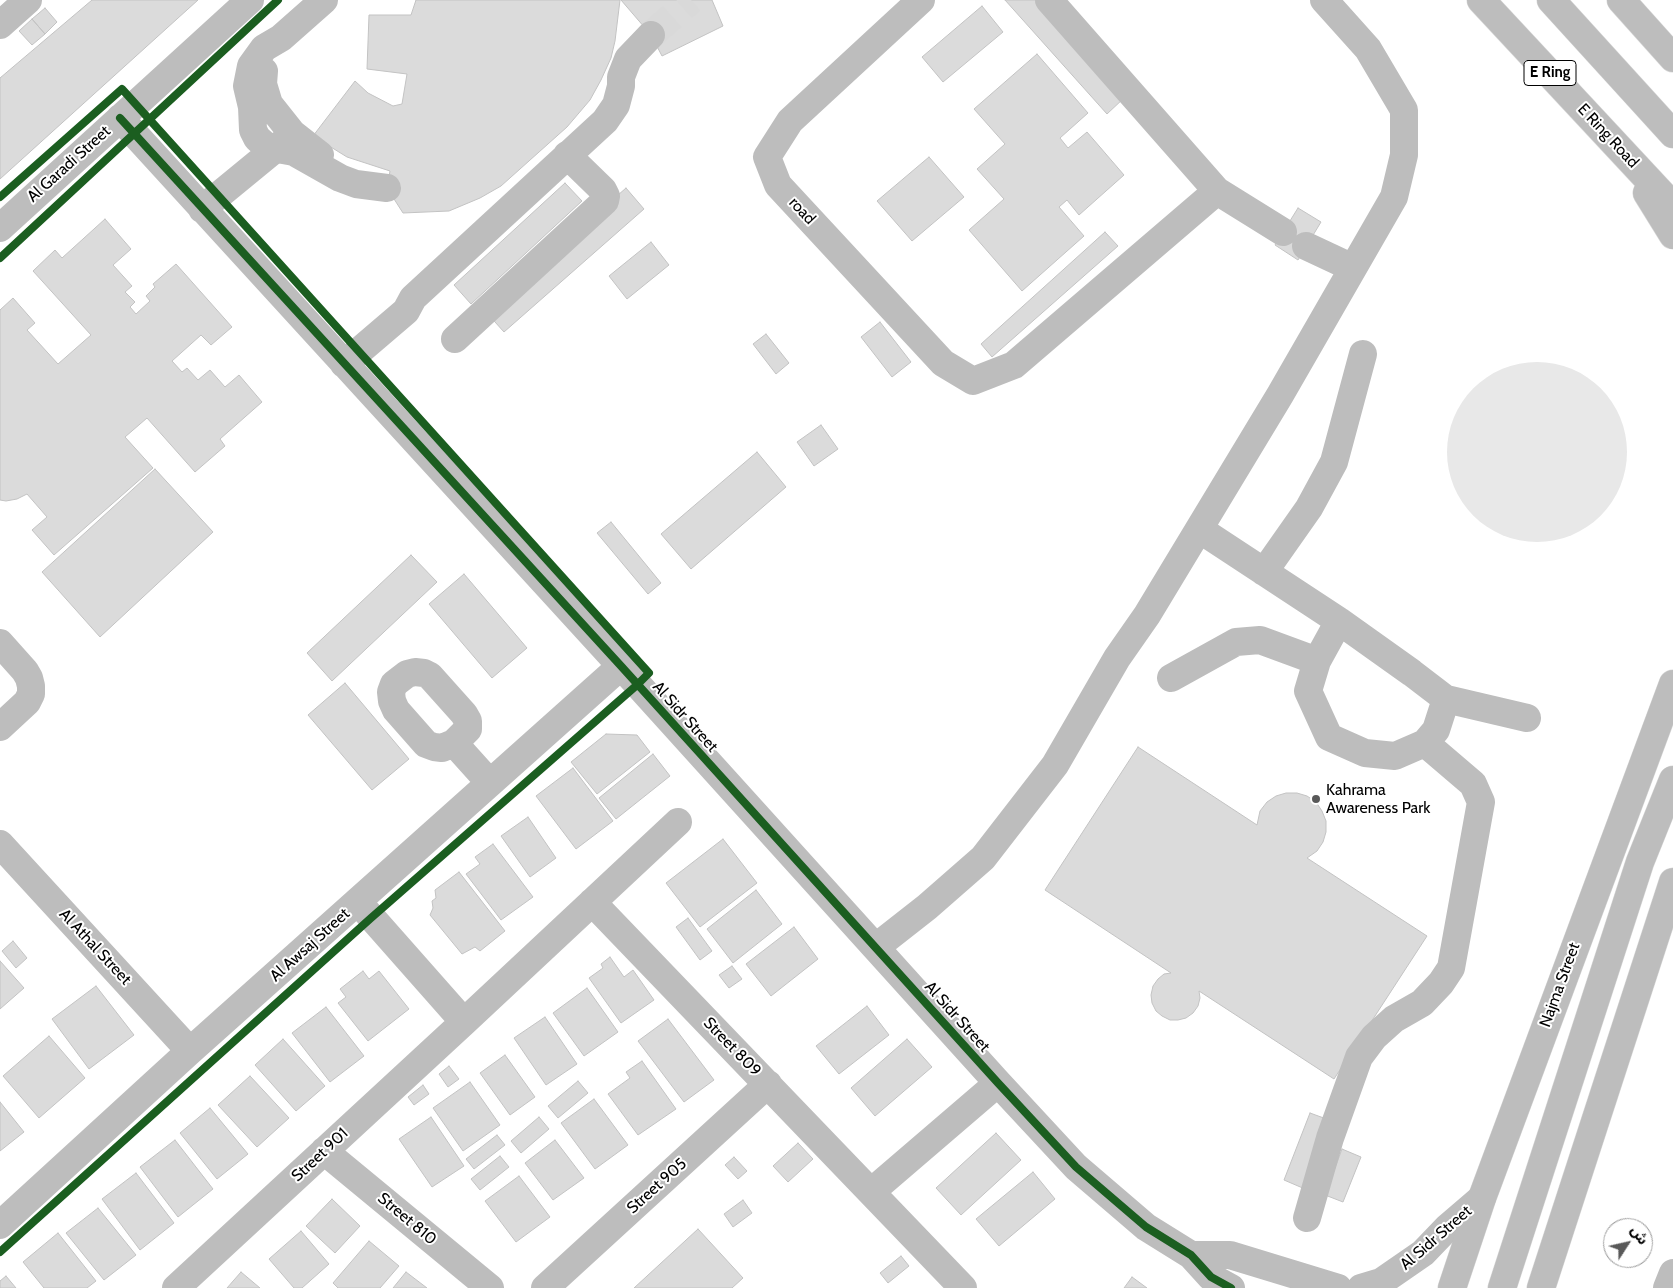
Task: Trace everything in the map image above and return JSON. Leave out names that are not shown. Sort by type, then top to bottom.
[{"type":"street","points":[[0,25],[28,0]]},
{"type":"street","name":"Al Garadi Street","points":[[0,228],[250,0]]},
{"type":"street","points":[[324,0],[281,38],[264,48],[251,66],[247,86],[252,107],[252,122],[274,140],[340,178],[356,184],[387,185]]},
{"type":"street","name":"road","points":[[921,0],[790,121],[767,158],[778,185],[943,363],[973,381],[1014,365],[1217,191]]},
{"type":"street","points":[[1049,0],[1217,191],[1283,232]]},
{"type":"street","points":[[876,947],[927,907],[983,858],[1055,765],[1117,658],[1147,615],[1199,529],[1394,197],[1404,155],[1404,110],[1368,49],[1324,0]]},
{"type":"street","name":"E Ring Road","points":[[1481,0],[1673,206]]},
{"type":"street","points":[[1552,0],[1673,134]]},
{"type":"street","points":[[1621,0],[1673,58]]},
{"type":"street","points":[[340,360],[406,311],[413,298],[602,124],[611,113],[619,96],[621,77],[628,58],[652,35]]},
{"type":"street","name":"Al Sidr Street","points":[[120,118],[1076,1167],[1146,1227],[1191,1255],[1212,1277],[1231,1288]]},
{"type":"street","points":[[196,203],[274,140]]},
{"type":"street","points":[[1619,146],[1673,235]]},
{"type":"street","points":[[455,339],[605,201],[606,196],[603,190],[568,155]]},
{"type":"street","points":[[1306,246],[1353,268]]},
{"type":"street","points":[[1264,572],[1309,508],[1334,462],[1363,354]]},
{"type":"street","points":[[1199,529],[1339,621],[1446,699],[1527,718]]},
{"type":"street","points":[[1339,621],[1317,661],[1308,691],[1329,737],[1365,753],[1395,756],[1425,743],[1436,730],[1446,699]]},
{"type":"street","points":[[1172,678],[1236,642],[1260,640],[1317,661]]},
{"type":"street","points":[[0,643],[25,671],[29,678],[31,694],[27,702],[0,728]]},
{"type":"street","name":"Al Awsaj Street","points":[[0,1225],[190,1051],[621,666]]},
{"type":"street","name":"Najma Street","points":[[1452,1288],[1482,1198],[1673,684]]},
{"type":"street","points":[[1307,1218],[1330,1138],[1359,1057],[1374,1037],[1394,1019],[1422,1003],[1441,983],[1451,968],[1481,802],[1473,784],[1425,743]]},
{"type":"street","points":[[454,744],[490,784]]},
{"type":"street","points":[[1502,1288],[1640,862],[1673,780]]},
{"type":"street","name":"Street 901","points":[[176,1288],[678,822]]},
{"type":"street","name":"Al Athal Street","points":[[0,844],[190,1051]]},
{"type":"street","points":[[1540,1288],[1673,882]]},
{"type":"street","points":[[358,902],[464,1022]]},
{"type":"street","name":"Street 809","points":[[592,902],[963,1288]]},
{"type":"street","points":[[871,1192],[998,1083]]},
{"type":"street","name":"Street 905","points":[[545,1288],[768,1084]]},
{"type":"street","name":"Street 810","points":[[324,1150],[490,1288]]},
{"type":"street","name":"Al Sidr Street","points":[[1361,1288],[1381,1282],[1423,1253],[1447,1228],[1482,1198]]},
{"type":"street","points":[[1191,1255],[1230,1255],[1338,1288]]},
{"type":"street","points":[[1667,1288],[1673,1272]]},
{"type":"shaded area","points":[[1537,362],[1571,369],[1587,377],[1606,395],[1612,402],[1623,426],[1627,452],[1620,486],[1612,502],[1594,521],[1587,527],[1563,538],[1537,542],[1503,535],[1487,527],[1468,509],[1462,502],[1451,478],[1447,452],[1454,418],[1462,402],[1480,383],[1487,377],[1511,366]]},
{"type":"building","points":[[92,0],[198,0],[0,179],[0,78]]},
{"type":"building","points":[[416,0],[620,0],[611,58],[590,100],[567,127],[501,186],[480,198],[449,211],[403,213],[387,188],[390,171],[347,157],[313,136],[355,81],[368,93],[393,106],[402,104],[407,74],[367,69],[369,15],[411,15]]},
{"type":"building","points":[[621,0],[712,0],[723,26],[662,56],[651,35]]},
{"type":"building","points":[[1005,0],[1036,0],[1124,98],[1107,114]]},
{"type":"building","points":[[982,6],[1003,32],[943,82],[922,57]]},
{"type":"building","points":[[45,8],[57,22],[45,34],[32,19]]},
{"type":"building","points":[[32,19],[45,34],[32,45],[19,31]]},
{"type":"building","points":[[1037,54],[1088,113],[1060,138],[1068,148],[1087,132],[1124,175],[1079,215],[1067,200],[1059,207],[1084,236],[1022,291],[969,230],[1004,199],[977,169],[1005,144],[974,109]]},
{"type":"building","points":[[929,157],[964,197],[912,241],[877,201]]},
{"type":"building","points":[[565,183],[582,201],[471,304],[454,285]]},
{"type":"building","points":[[626,188],[644,209],[504,332],[486,312]]},
{"type":"building","points":[[1298,208],[1321,222],[1298,260],[1275,245]]},
{"type":"building","points":[[105,219],[131,249],[113,265],[132,286],[125,292],[135,302],[130,307],[136,314],[150,301],[146,296],[155,287],[153,284],[176,264],[232,327],[211,345],[201,335],[172,361],[182,372],[187,368],[198,380],[210,370],[225,387],[239,375],[262,402],[220,439],[225,446],[195,472],[147,418],[125,437],[153,468],[54,555],[32,530],[47,517],[27,494],[17,499],[0,500],[0,310],[13,298],[35,323],[27,330],[58,364],[91,335],[33,271],[55,250],[62,258]]},
{"type":"building","points":[[1105,232],[1118,246],[992,357],[981,344]]},
{"type":"building","points":[[651,242],[669,265],[627,299],[609,276]]},
{"type":"building","points":[[880,322],[911,362],[892,377],[861,337]]},
{"type":"building","points":[[766,334],[789,363],[776,374],[753,344]]},
{"type":"building","points":[[821,425],[838,449],[814,466],[797,442]]},
{"type":"building","points":[[757,452],[786,487],[691,569],[661,534]]},
{"type":"building","points":[[155,469],[213,532],[100,637],[42,572]]},
{"type":"building","points":[[611,522],[661,583],[648,594],[597,533]]},
{"type":"building","points":[[411,555],[437,582],[332,681],[307,653]]},
{"type":"building","points":[[464,574],[527,648],[492,678],[429,604]]},
{"type":"building","points":[[345,683],[409,759],[372,790],[308,715]]},
{"type":"building","points":[[606,734],[637,735],[650,752],[597,794],[571,762]]},
{"type":"building","points":[[1138,747],[1257,825],[1260,811],[1267,802],[1276,796],[1286,793],[1297,793],[1307,796],[1316,802],[1322,811],[1326,821],[1326,832],[1323,842],[1317,851],[1307,858],[1427,936],[1334,1079],[1199,991],[1198,1006],[1186,1018],[1170,1020],[1162,1016],[1156,1011],[1151,995],[1153,986],[1158,979],[1164,974],[1171,973],[1045,890]]},
{"type":"building","points":[[653,754],[670,776],[616,819],[599,798]]},
{"type":"building","points":[[573,768],[613,821],[576,849],[536,796]]},
{"type":"building","points":[[528,817],[556,858],[530,877],[501,836]]},
{"type":"building","points":[[723,839],[757,883],[700,927],[666,883]]},
{"type":"building","points":[[493,844],[533,897],[501,920],[466,874],[480,864],[475,857]]},
{"type":"building","points":[[459,872],[505,931],[480,951],[475,947],[462,954],[430,915],[433,908],[432,901],[436,898],[435,890]]},
{"type":"building","points":[[756,890],[782,924],[733,963],[707,929]]},
{"type":"building","points":[[688,918],[712,951],[700,960],[676,927]]},
{"type":"building","points":[[794,927],[818,959],[771,996],[746,964]]},
{"type":"building","points":[[13,941],[27,958],[16,968],[2,951]]},
{"type":"building","points":[[610,957],[624,977],[633,970],[654,1000],[621,1023],[589,978],[603,968],[601,964]]},
{"type":"building","points":[[0,961],[24,988],[0,1009]]},
{"type":"building","points":[[732,966],[742,979],[729,988],[719,975]]},
{"type":"building","points":[[363,971],[369,979],[379,971],[409,1009],[368,1041],[338,1003],[346,997],[340,989]]},
{"type":"building","points":[[96,986],[134,1035],[89,1069],[52,1019]]},
{"type":"building","points":[[587,988],[618,1032],[584,1056],[553,1013]]},
{"type":"building","points":[[867,1006],[889,1035],[839,1074],[816,1046]]},
{"type":"building","points":[[326,1007],[364,1056],[330,1082],[292,1033]]},
{"type":"building","points":[[545,1017],[577,1064],[546,1085],[514,1038]]},
{"type":"building","points":[[668,1019],[714,1080],[684,1102],[638,1041]]},
{"type":"building","points":[[49,1036],[85,1078],[39,1118],[3,1076]]},
{"type":"building","points":[[283,1039],[325,1086],[296,1111],[255,1065]]},
{"type":"building","points":[[907,1039],[932,1067],[875,1116],[851,1088]]},
{"type":"building","points":[[505,1055],[535,1097],[510,1115],[480,1073]]},
{"type":"building","points":[[642,1061],[676,1109],[638,1135],[608,1094],[630,1078],[626,1072]]},
{"type":"building","points":[[449,1066],[459,1079],[448,1087],[439,1074]]},
{"type":"building","points":[[250,1076],[289,1118],[257,1147],[218,1105]]},
{"type":"building","points":[[578,1081],[588,1093],[558,1118],[548,1106]]},
{"type":"building","points":[[470,1082],[500,1125],[463,1151],[433,1108]]},
{"type":"building","points":[[423,1085],[429,1094],[414,1105],[408,1097]]},
{"type":"building","points":[[594,1099],[628,1145],[595,1169],[561,1123]]},
{"type":"building","points":[[0,1102],[24,1132],[0,1151]]},
{"type":"building","points":[[210,1108],[248,1154],[217,1179],[180,1133]]},
{"type":"building","points":[[1310,1113],[1332,1121],[1305,1189],[1284,1180]]},
{"type":"building","points":[[431,1117],[464,1166],[432,1187],[399,1139]]},
{"type":"building","points":[[539,1117],[549,1129],[521,1153],[511,1141]]},
{"type":"building","points":[[996,1133],[1021,1160],[961,1215],[936,1188]]},
{"type":"building","points":[[497,1135],[505,1145],[474,1169],[466,1159]]},
{"type":"building","points":[[175,1140],[213,1189],[178,1217],[140,1167]]},
{"type":"building","points":[[555,1140],[584,1178],[553,1200],[525,1163]]},
{"type":"building","points":[[798,1143],[813,1159],[788,1182],[773,1166]]},
{"type":"building","points":[[1342,1149],[1361,1157],[1343,1202],[1325,1195]]},
{"type":"building","points":[[500,1156],[509,1167],[480,1190],[471,1179]]},
{"type":"building","points":[[734,1157],[747,1171],[738,1179],[725,1165]]},
{"type":"building","points":[[1033,1172],[1055,1199],[999,1246],[976,1219]]},
{"type":"building","points":[[136,1173],[174,1223],[140,1250],[102,1199]]},
{"type":"building","points":[[519,1176],[550,1217],[516,1242],[485,1201]]},
{"type":"building","points":[[332,1199],[360,1226],[335,1253],[306,1226]]},
{"type":"building","points":[[743,1200],[752,1213],[733,1227],[724,1214]]},
{"type":"building","points":[[98,1208],[136,1255],[104,1280],[66,1233]]},
{"type":"building","points":[[698,1229],[743,1278],[732,1288],[634,1288]]},
{"type":"building","points":[[301,1231],[329,1264],[302,1288],[294,1288],[269,1259]]},
{"type":"building","points":[[58,1233],[96,1281],[87,1288],[44,1288],[23,1262]]},
{"type":"building","points":[[369,1241],[399,1266],[380,1288],[338,1288],[333,1283]]},
{"type":"building","points":[[901,1256],[909,1266],[888,1283],[880,1273]]},
{"type":"building","points":[[241,1272],[260,1288],[227,1288]]},
{"type":"building","points":[[406,1272],[427,1288],[393,1288]]},
{"type":"building","points":[[6,1276],[16,1288],[0,1288],[0,1281]]},
{"type":"building","points":[[1132,1277],[1147,1288],[1124,1288]]},
{"type":"tunnel","points":[[651,35],[691,0]]},
{"type":"cycle path","points":[[0,258],[278,0]]},
{"type":"cycle path","points":[[0,197],[122,89],[649,673],[371,918],[0,1252]]},
{"type":"cycle path","points":[[120,118],[1076,1167],[1146,1227],[1191,1255],[1211,1277],[1231,1288]]},
{"type":"place","name":"Kahrama Awareness Park","points":[[1316,799]]}]
